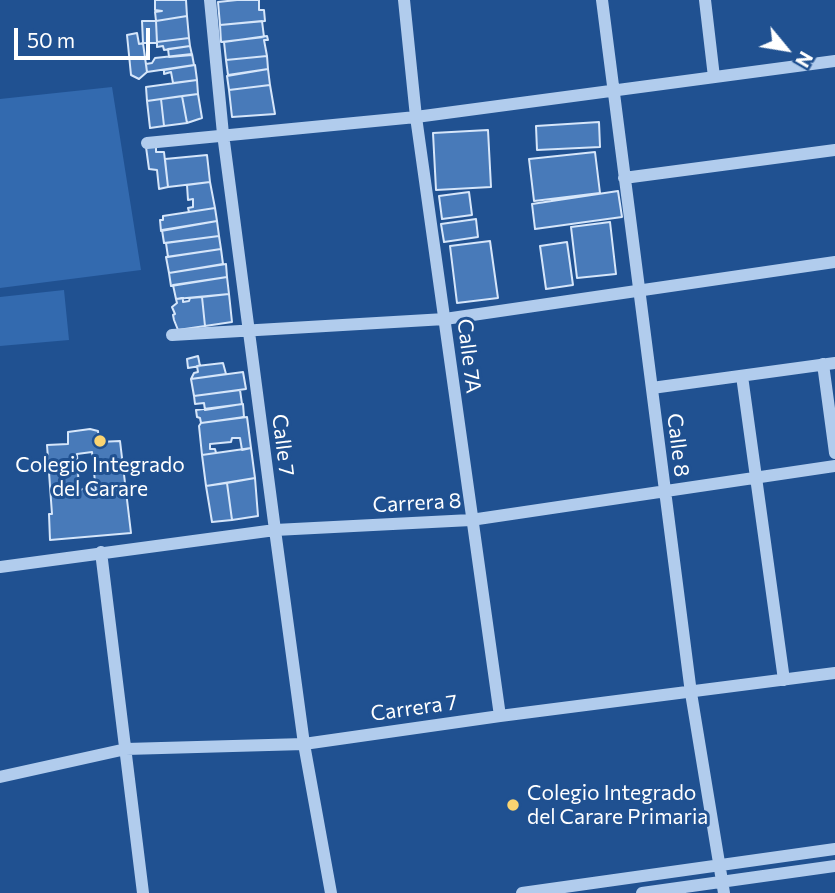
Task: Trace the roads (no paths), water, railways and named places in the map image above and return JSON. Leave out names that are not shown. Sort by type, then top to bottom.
[{"type":"street","name":"Calle 7A","points":[[404,0],[416,117],[500,716]]},
{"type":"street","name":"Calle 8","points":[[602,0],[691,693],[724,887]]},
{"type":"street","points":[[705,0],[714,77]]},
{"type":"street","name":"Calle 7","points":[[210,1],[223,134],[304,744],[331,893]]},
{"type":"street","points":[[147,142],[416,117],[835,61]]},
{"type":"street","points":[[624,178],[835,150]]},
{"type":"street","points":[[172,335],[445,319],[835,262]]},
{"type":"street","points":[[652,388],[829,364],[835,453]]},
{"type":"street","points":[[741,376],[784,680]]},
{"type":"street","name":"Carrera 8","points":[[0,567],[275,530],[471,520],[835,466]]},
{"type":"street","points":[[101,552],[144,893]]},
{"type":"street","name":"Carrera 7","points":[[0,777],[126,749],[304,744],[835,673]]},
{"type":"street","points":[[523,893],[835,849]]},
{"type":"street","points":[[642,893],[724,887],[835,866]]},
{"type":"place","name":"Colegio Integrado del Carare","points":[[100,441]]},
{"type":"place","name":"Colegio Integrado del Carare Primaria","points":[[513,805]]}]
